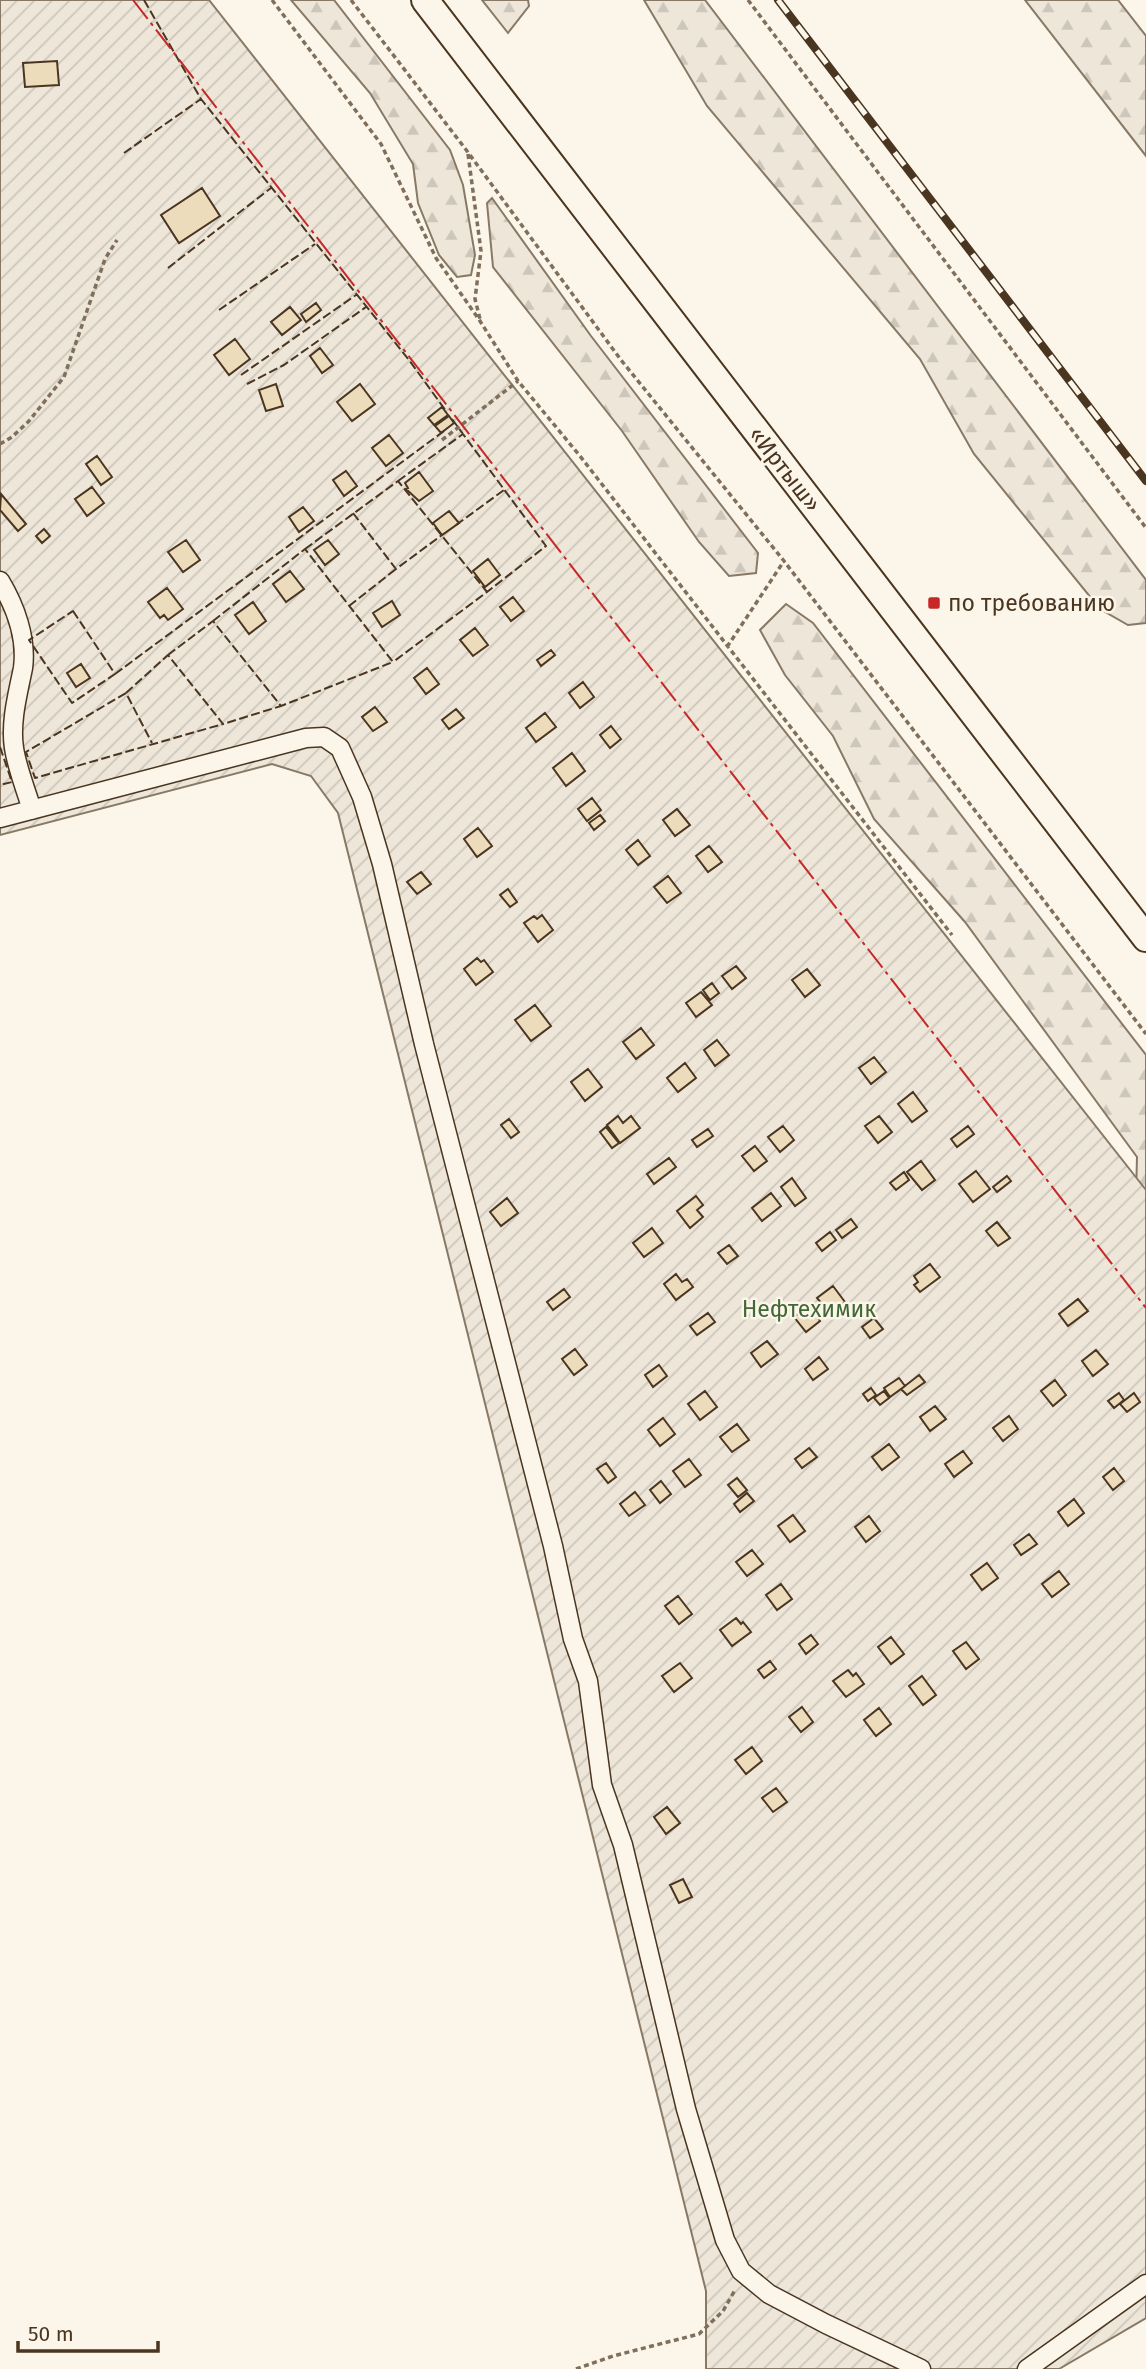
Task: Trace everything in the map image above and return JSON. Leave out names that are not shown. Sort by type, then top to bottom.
[{"type":"main road","name":"«Иртыш»","points":[[425,0],[1146,938]]},
{"type":"street","points":[[0,581],[16,613],[23,640],[14,747],[32,810]]},
{"type":"street","points":[[0,818],[306,737],[324,737],[340,748],[362,797],[382,864],[424,1044],[552,1546],[573,1639],[588,1681],[602,1785],[623,1845],[686,2109],[725,2240],[741,2272],[769,2294],[921,2369]]},
{"type":"street","points":[[1027,2369],[1146,2284]]},
{"type":"path","points":[[272,0],[381,144],[436,258],[518,381],[580,456],[953,935]]},
{"type":"path","points":[[351,0],[467,151],[621,360],[784,561],[1146,1034]]},
{"type":"path","points":[[748,0],[1146,528]]},
{"type":"path","points":[[467,151],[481,251],[475,299],[480,321]]},
{"type":"path","points":[[0,444],[29,421],[64,377],[105,259],[117,240]]},
{"type":"path","points":[[442,440],[518,381]]},
{"type":"path","points":[[727,647],[784,561]]},
{"type":"path","points":[[576,2369],[613,2356],[699,2334],[723,2311],[734,2293],[741,2272]]},
{"type":"green space","name":"Нефтехимик","points":[[0,0],[209,0],[1146,1190],[1146,2318],[1059,2369],[706,2369],[706,2291],[338,813],[311,776],[272,764],[0,835]]},
{"type":"green space","points":[[291,0],[334,0],[450,150],[463,185],[475,255],[471,275],[457,277],[439,255],[418,203],[413,164],[370,93]]},
{"type":"green space","points":[[482,0],[528,0],[529,6],[508,33]]},
{"type":"green space","points":[[644,0],[705,0],[1146,580],[1146,623],[1128,625],[1100,609],[974,454],[920,359],[707,106]]},
{"type":"green space","points":[[1025,0],[1118,0],[1146,36],[1146,156]]},
{"type":"green space","points":[[492,198],[591,336],[758,553],[756,573],[729,576],[699,542],[622,431],[493,267],[487,203]]},
{"type":"green space","points":[[786,604],[813,623],[1146,1055],[1146,1215],[1136,1195],[1137,1157],[965,922],[874,819],[833,736],[785,675],[760,630]]},
{"type":"building","points":[[57,61],[59,85],[25,87],[23,63]]},
{"type":"building","points":[[202,188],[220,216],[179,243],[161,215]]},
{"type":"building","points":[[316,303],[321,310],[306,322],[301,314]]},
{"type":"building","points":[[290,307],[301,320],[282,335],[271,322]]},
{"type":"building","points":[[235,339],[250,359],[229,375],[214,355]]},
{"type":"building","points":[[320,348],[333,365],[322,373],[310,356]]},
{"type":"building","points":[[276,384],[283,406],[266,411],[259,390]]},
{"type":"building","points":[[360,384],[375,404],[352,421],[337,402]]},
{"type":"building","points":[[442,407],[448,415],[434,425],[428,418]]},
{"type":"building","points":[[449,416],[454,423],[441,433],[435,426]]},
{"type":"building","points":[[389,435],[403,453],[386,466],[372,448]]},
{"type":"building","points":[[97,456],[112,477],[101,485],[86,464]]},
{"type":"building","points":[[346,471],[357,486],[344,496],[333,480]]},
{"type":"building","points":[[419,472],[433,491],[419,501],[406,489],[408,488],[405,483]]},
{"type":"building","points":[[92,487],[104,503],[87,516],[75,499]]},
{"type":"building","points":[[1,494],[26,524],[18,531],[0,510]]},
{"type":"building","points":[[303,507],[314,521],[299,532],[289,517]]},
{"type":"building","points":[[449,511],[459,523],[442,535],[433,523]]},
{"type":"building","points":[[44,529],[50,536],[42,543],[36,536]]},
{"type":"building","points":[[186,540],[200,560],[183,572],[168,552]]},
{"type":"building","points":[[328,540],[339,554],[325,565],[314,550]]},
{"type":"building","points":[[488,559],[500,575],[485,587],[473,571]]},
{"type":"building","points":[[290,571],[304,589],[286,602],[273,584]]},
{"type":"building","points":[[167,588],[183,609],[168,620],[164,615],[160,618],[148,602]]},
{"type":"building","points":[[513,597],[524,611],[511,621],[500,607]]},
{"type":"building","points":[[392,601],[400,615],[382,627],[373,613]]},
{"type":"building","points":[[253,602],[266,621],[249,634],[235,615]]},
{"type":"building","points":[[475,628],[488,645],[473,656],[460,640]]},
{"type":"building","points":[[551,650],[555,655],[541,666],[537,660]]},
{"type":"building","points":[[81,664],[90,678],[76,687],[67,673]]},
{"type":"building","points":[[427,668],[439,684],[426,694],[414,678]]},
{"type":"building","points":[[583,682],[594,697],[580,708],[569,693]]},
{"type":"building","points":[[375,707],[387,722],[373,731],[362,717]]},
{"type":"building","points":[[456,709],[464,718],[449,729],[442,720]]},
{"type":"building","points":[[545,713],[556,727],[536,742],[526,728]]},
{"type":"building","points":[[611,726],[621,739],[610,748],[600,735]]},
{"type":"building","points":[[572,753],[585,771],[566,786],[553,768]]},
{"type":"building","points":[[592,798],[601,810],[587,821],[578,809]]},
{"type":"building","points":[[677,809],[690,825],[675,836],[663,820]]},
{"type":"building","points":[[600,815],[605,821],[594,830],[589,823]]},
{"type":"building","points":[[478,828],[492,846],[477,857],[464,839]]},
{"type":"building","points":[[638,840],[650,856],[638,865],[626,850]]},
{"type":"building","points":[[709,846],[722,862],[708,872],[696,856]]},
{"type":"building","points":[[421,872],[431,884],[417,894],[407,882]]},
{"type":"building","points":[[668,876],[681,893],[667,903],[654,887]]},
{"type":"building","points":[[508,889],[517,902],[510,907],[500,895]]},
{"type":"building","points":[[542,915],[553,930],[538,942],[524,923],[534,916],[537,919]]},
{"type":"building","points":[[477,958],[481,962],[484,960],[493,972],[476,985],[464,969]]},
{"type":"building","points":[[736,966],[746,978],[732,989],[722,976]]},
{"type":"building","points":[[807,969],[820,985],[805,997],[792,980]]},
{"type":"building","points":[[712,983],[719,993],[710,1000],[703,990]]},
{"type":"building","points":[[701,992],[712,1005],[696,1017],[686,1003]]},
{"type":"building","points":[[535,1005],[551,1026],[531,1041],[515,1020]]},
{"type":"building","points":[[641,1028],[654,1045],[636,1059],[623,1042]]},
{"type":"building","points":[[717,1040],[729,1055],[715,1066],[704,1050]]},
{"type":"building","points":[[874,1057],[886,1072],[871,1084],[859,1068]]},
{"type":"building","points":[[685,1063],[696,1078],[678,1092],[667,1078]]},
{"type":"building","points":[[588,1069],[602,1087],[585,1101],[571,1082]]},
{"type":"building","points":[[913,1092],[927,1111],[912,1122],[898,1104]]},
{"type":"building","points":[[618,1116],[623,1123],[631,1116],[640,1128],[620,1143],[607,1125]]},
{"type":"building","points":[[879,1116],[892,1132],[878,1143],[865,1126]]},
{"type":"building","points":[[509,1119],[519,1132],[511,1138],[501,1125]]},
{"type":"building","points":[[783,1126],[794,1140],[780,1152],[768,1137]]},
{"type":"building","points":[[968,1126],[974,1134],[957,1147],[951,1139]]},
{"type":"building","points":[[606,1127],[619,1143],[612,1148],[600,1132]]},
{"type":"building","points":[[708,1129],[713,1136],[697,1147],[692,1140]]},
{"type":"building","points":[[755,1146],[767,1161],[754,1171],[742,1156]]},
{"type":"building","points":[[669,1158],[676,1167],[654,1184],[647,1174]]},
{"type":"building","points":[[921,1161],[935,1180],[922,1190],[907,1172]]},
{"type":"building","points":[[976,1171],[990,1189],[973,1202],[959,1184]]},
{"type":"building","points":[[904,1172],[909,1180],[896,1190],[890,1183]]},
{"type":"building","points":[[1007,1176],[1011,1181],[997,1192],[993,1187]]},
{"type":"building","points":[[792,1178],[806,1198],[795,1206],[781,1187]]},
{"type":"building","points":[[771,1193],[781,1206],[762,1221],[752,1208]]},
{"type":"building","points":[[696,1196],[703,1205],[697,1210],[703,1217],[690,1228],[677,1211]]},
{"type":"building","points":[[507,1198],[518,1213],[501,1226],[490,1212]]},
{"type":"building","points":[[851,1219],[857,1227],[842,1238],[836,1230]]},
{"type":"building","points":[[997,1222],[1010,1238],[998,1246],[986,1231]]},
{"type":"building","points":[[652,1228],[663,1243],[644,1257],[633,1243]]},
{"type":"building","points":[[830,1232],[836,1240],[822,1251],[816,1243]]},
{"type":"building","points":[[729,1245],[738,1256],[727,1264],[718,1253]]},
{"type":"building","points":[[930,1264],[940,1277],[920,1292],[914,1285],[918,1282],[914,1276]]},
{"type":"building","points":[[676,1274],[682,1282],[687,1279],[693,1287],[676,1300],[664,1284]]},
{"type":"building","points":[[833,1286],[845,1302],[830,1314],[817,1298]]},
{"type":"building","points":[[564,1289],[570,1297],[553,1310],[547,1302]]},
{"type":"building","points":[[1078,1299],[1088,1311],[1068,1326],[1059,1314]]},
{"type":"building","points":[[809,1305],[820,1321],[806,1332],[794,1317]]},
{"type":"building","points":[[708,1313],[715,1322],[697,1335],[690,1326]]},
{"type":"building","points":[[874,1318],[883,1329],[870,1338],[862,1327]]},
{"type":"building","points":[[767,1341],[778,1354],[761,1367],[751,1353]]},
{"type":"building","points":[[575,1349],[587,1365],[574,1375],[562,1359]]},
{"type":"building","points":[[1096,1350],[1108,1364],[1093,1376],[1082,1361]]},
{"type":"building","points":[[819,1357],[828,1369],[813,1380],[805,1369]]},
{"type":"building","points":[[659,1365],[667,1376],[653,1387],[645,1375]]},
{"type":"building","points":[[919,1375],[925,1382],[907,1395],[901,1389]]},
{"type":"building","points":[[899,1378],[905,1386],[890,1397],[884,1388]]},
{"type":"building","points":[[1055,1380],[1066,1395],[1053,1406],[1041,1391]]},
{"type":"building","points":[[871,1388],[876,1395],[868,1401],[863,1394]]},
{"type":"building","points":[[705,1391],[717,1407],[700,1420],[688,1404]]},
{"type":"building","points":[[884,1391],[889,1398],[880,1405],[874,1398]]},
{"type":"building","points":[[1119,1393],[1124,1400],[1114,1408],[1108,1401]]},
{"type":"building","points":[[1134,1393],[1140,1402],[1127,1412],[1120,1404]]},
{"type":"building","points":[[935,1406],[946,1419],[930,1431],[920,1417]]},
{"type":"building","points":[[1009,1416],[1018,1429],[1003,1441],[993,1428]]},
{"type":"building","points":[[663,1418],[675,1434],[660,1446],[648,1430]]},
{"type":"building","points":[[737,1424],[749,1440],[732,1452],[720,1437]]},
{"type":"building","points":[[889,1444],[899,1457],[882,1470],[872,1457]]},
{"type":"building","points":[[809,1448],[817,1457],[802,1468],[795,1459]]},
{"type":"building","points":[[963,1451],[972,1463],[954,1477],[945,1464]]},
{"type":"building","points":[[689,1459],[701,1475],[685,1487],[673,1471]]},
{"type":"building","points":[[606,1463],[616,1477],[608,1483],[597,1469]]},
{"type":"building","points":[[1114,1468],[1124,1481],[1113,1490],[1103,1477]]},
{"type":"building","points":[[737,1478],[747,1490],[738,1497],[728,1485]]},
{"type":"building","points":[[661,1481],[671,1494],[660,1503],[650,1490]]},
{"type":"building","points":[[635,1492],[645,1505],[629,1516],[620,1504]]},
{"type":"building","points":[[747,1493],[754,1501],[740,1512],[734,1504]]},
{"type":"building","points":[[1074,1499],[1084,1513],[1068,1526],[1058,1512]]},
{"type":"building","points":[[793,1515],[805,1531],[790,1542],[778,1526]]},
{"type":"building","points":[[869,1516],[880,1531],[866,1542],[855,1527]]},
{"type":"building","points":[[1029,1534],[1037,1544],[1021,1555],[1014,1545]]},
{"type":"building","points":[[752,1550],[763,1564],[747,1576],[736,1562]]},
{"type":"building","points":[[987,1563],[998,1578],[982,1590],[971,1575]]},
{"type":"building","points":[[1059,1571],[1069,1584],[1052,1597],[1042,1584]]},
{"type":"building","points":[[781,1584],[792,1599],[777,1610],[766,1595]]},
{"type":"building","points":[[678,1596],[692,1614],[679,1624],[665,1606]]},
{"type":"building","points":[[736,1618],[751,1632],[732,1646],[720,1630]]},
{"type":"building","points":[[811,1635],[818,1644],[806,1654],[799,1644]]},
{"type":"building","points":[[891,1637],[904,1654],[891,1664],[878,1647]]},
{"type":"building","points":[[966,1642],[979,1659],[966,1669],[953,1651]]},
{"type":"building","points":[[770,1661],[776,1669],[764,1678],[758,1670]]},
{"type":"building","points":[[680,1663],[692,1678],[674,1692],[662,1676]]},
{"type":"building","points":[[848,1670],[853,1676],[856,1673],[864,1684],[846,1697],[833,1681]]},
{"type":"building","points":[[922,1676],[936,1695],[923,1705],[909,1686]]},
{"type":"building","points":[[802,1707],[813,1722],[801,1732],[789,1717]]},
{"type":"building","points":[[879,1708],[891,1724],[876,1736],[864,1720]]},
{"type":"building","points":[[752,1747],[762,1761],[746,1774],[735,1760]]},
{"type":"building","points":[[776,1788],[787,1802],[773,1812],[762,1798]]},
{"type":"building","points":[[667,1807],[680,1823],[666,1834],[654,1817]]},
{"type":"building","points":[[683,1879],[692,1897],[679,1903],[670,1885]]},
{"type":"railway","points":[[778,0],[1146,481]]},
{"type":"fence","points":[[144,0],[201,99],[409,360],[446,411]]},
{"type":"fence","points":[[124,153],[201,99]]},
{"type":"fence","points":[[168,268],[271,188]]},
{"type":"fence","points":[[219,310],[315,244]]},
{"type":"fence","points":[[241,375],[356,295]]},
{"type":"fence","points":[[247,384],[284,365],[366,307]]},
{"type":"fence","points":[[452,419],[463,434]]},
{"type":"fence","points":[[115,674],[444,431]]},
{"type":"fence","points":[[398,481],[463,434],[546,546],[487,592]]},
{"type":"fence","points":[[305,549],[398,481],[487,592],[393,662]]},
{"type":"fence","points":[[456,525],[504,490]]},
{"type":"fence","points":[[353,513],[396,569],[442,535]]},
{"type":"fence","points":[[213,621],[305,549],[393,662],[281,706]]},
{"type":"fence","points":[[349,606],[396,569]]},
{"type":"fence","points":[[73,611],[115,674],[72,703],[29,640],[73,611]]},
{"type":"fence","points":[[168,655],[213,621],[281,706],[223,724]]},
{"type":"fence","points":[[126,693],[168,655],[223,724],[35,778],[26,752],[126,693],[152,743]]},
{"type":"fence","points":[[0,747],[12,782],[0,785]]},
{"type":"power","points":[[133,0],[1146,1308]]},
{"type":"place","name":"по требованию","points":[[934,603]]}]
